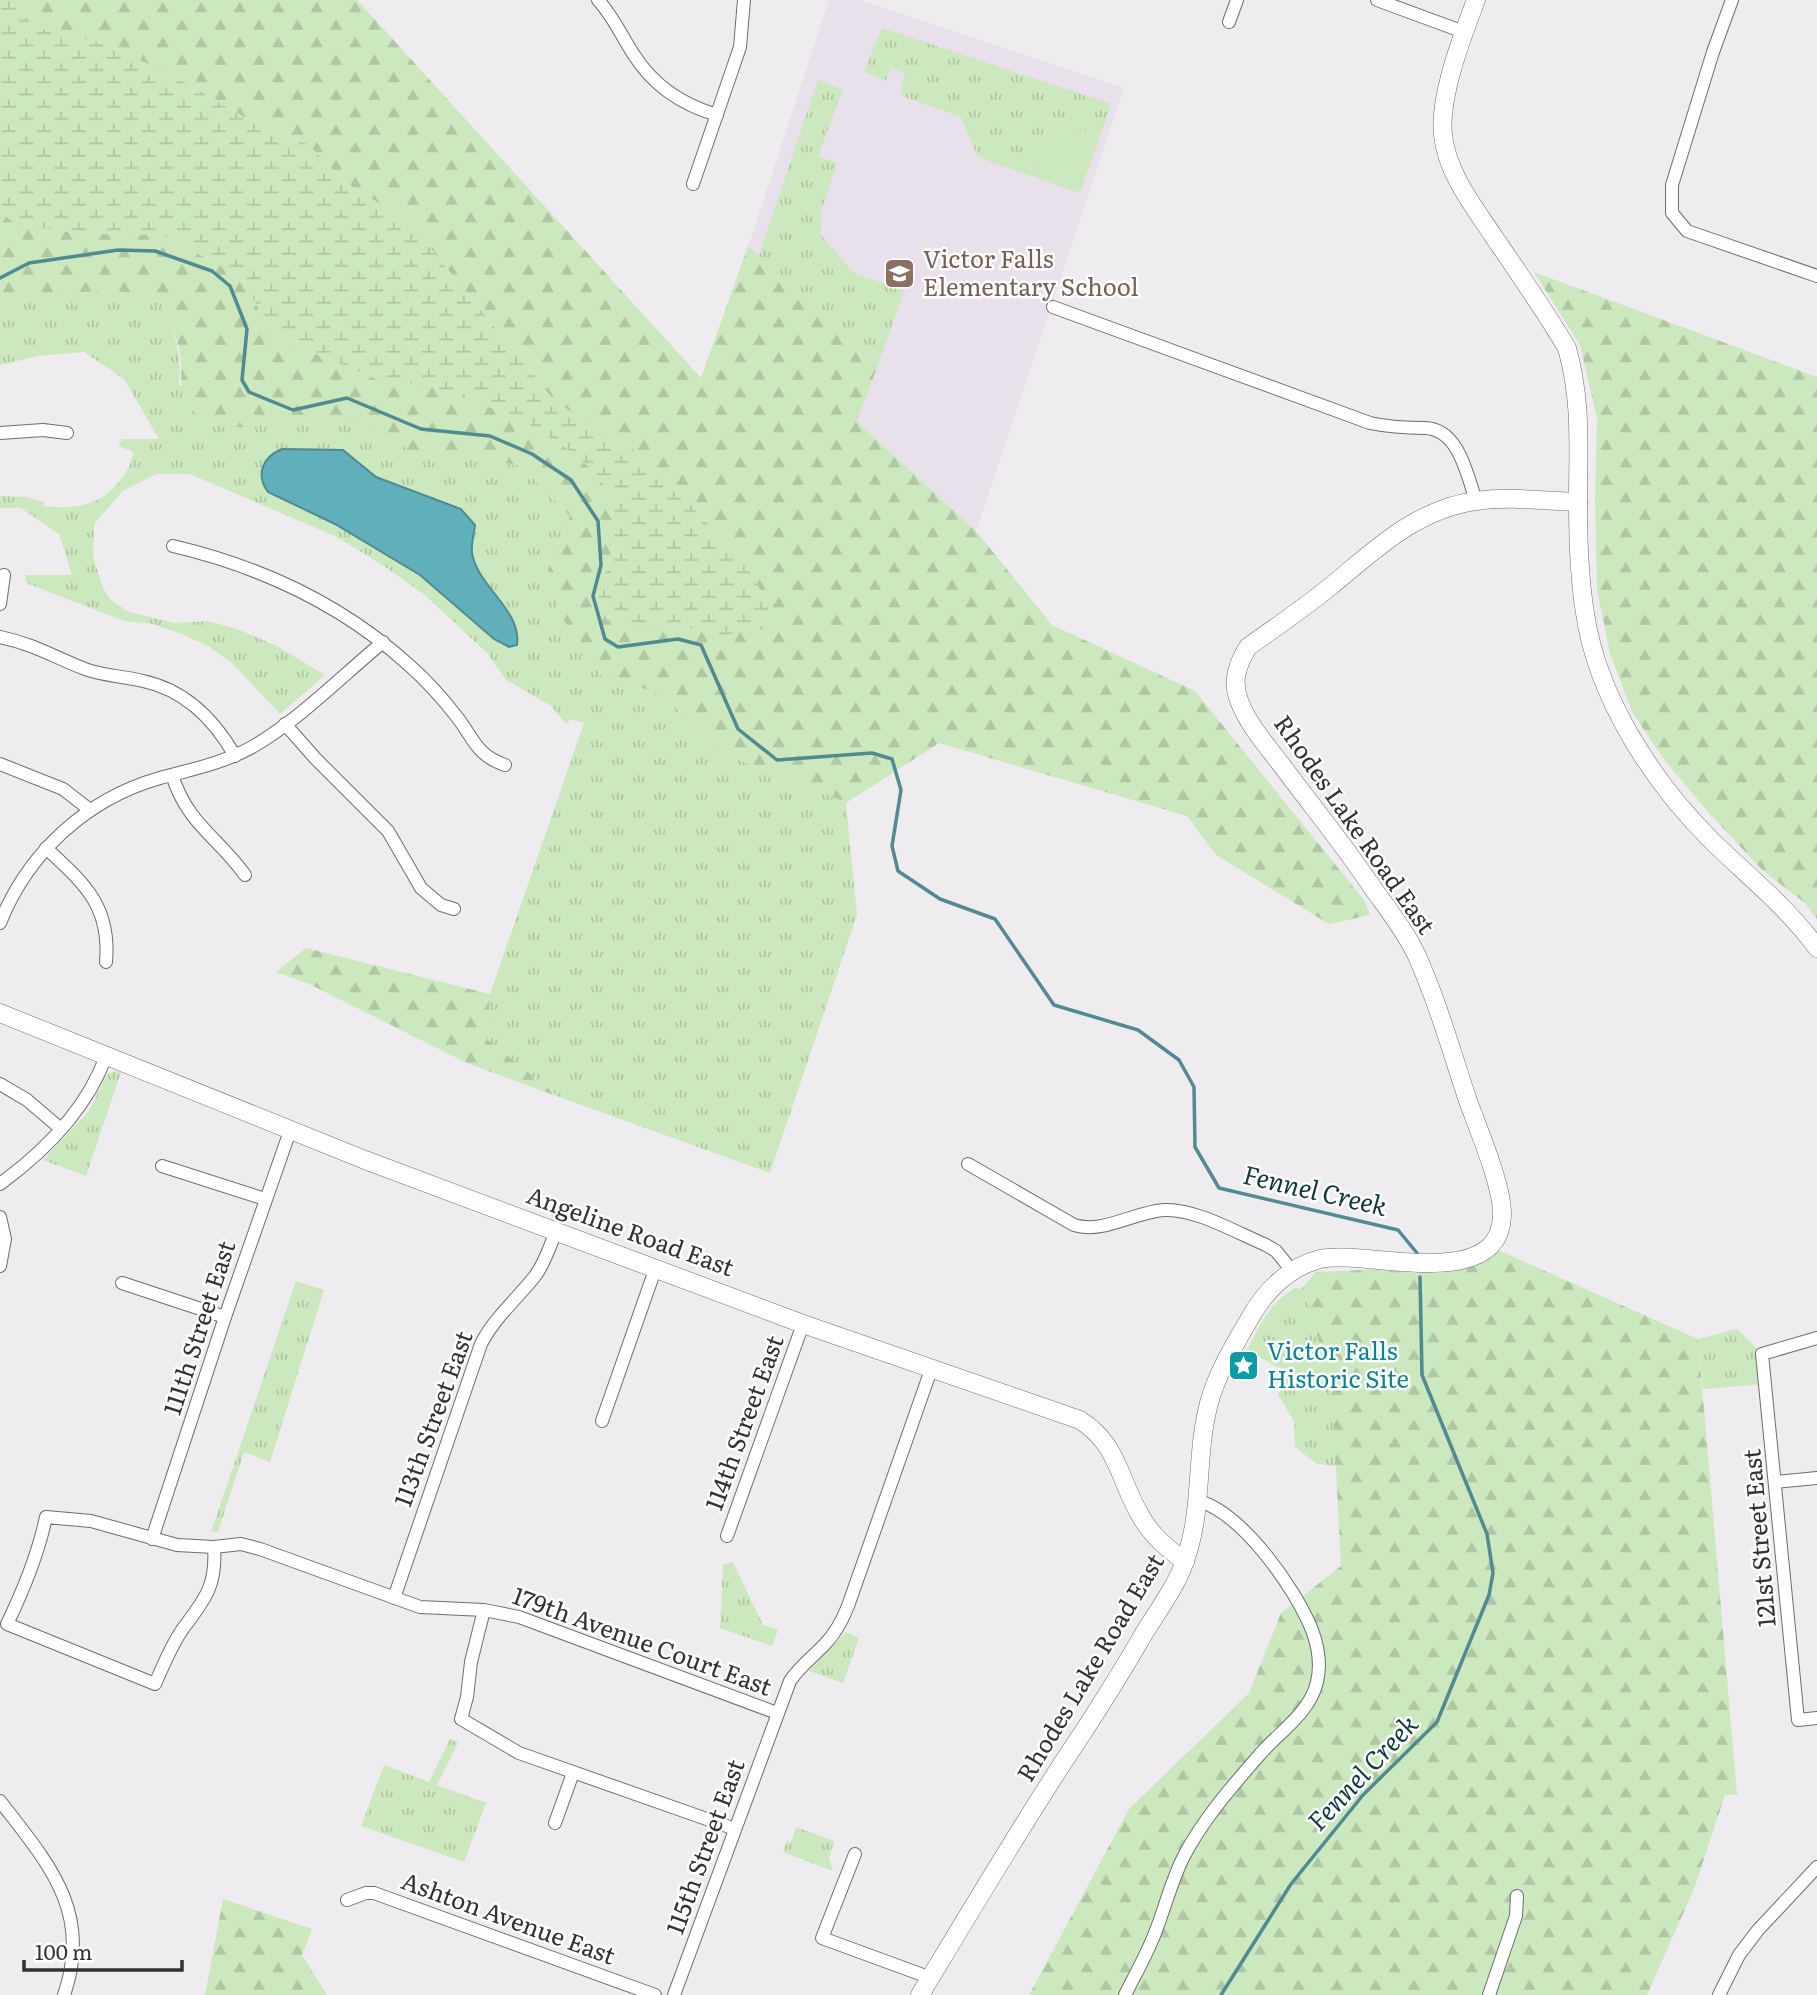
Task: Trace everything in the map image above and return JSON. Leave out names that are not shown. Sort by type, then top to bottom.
[{"type":"street","points":[[597,0],[613,19],[634,57],[660,86],[691,106],[717,115]]},
{"type":"street","points":[[693,184],[740,47],[744,0]]},
{"type":"street","points":[[1229,22],[1237,0]]},
{"type":"street","points":[[1377,0],[1464,32]]},
{"type":"street","points":[[1476,0],[1444,103],[1445,150],[1464,191],[1567,348],[1580,420],[1578,502],[1585,613],[1605,686],[1639,751],[1656,775],[1710,839],[1790,914],[1817,948]]},
{"type":"street","points":[[1732,0],[1713,52],[1672,186],[1670,207],[1675,219],[1687,231],[1817,276]]},
{"type":"street","points":[[1053,307],[1370,423],[1390,427],[1425,428],[1439,432],[1457,449],[1476,501]]},
{"type":"street","points":[[0,433],[43,430],[67,433]]},
{"type":"street","name":"Rhodes Lake Road East","points":[[920,1995],[1178,1578],[1192,1541],[1199,1501],[1203,1436],[1212,1394],[1224,1365],[1260,1301],[1276,1283],[1321,1259],[1457,1262],[1478,1254],[1492,1242],[1500,1228],[1502,1215],[1492,1168],[1431,990],[1414,951],[1367,879],[1272,754],[1240,705],[1234,684],[1237,670],[1248,647],[1331,586],[1369,552],[1404,528],[1444,509],[1476,501],[1578,502]]},
{"type":"street","points":[[173,546],[270,575],[326,604],[383,642],[435,691],[459,719],[479,750],[491,760],[505,765]]},
{"type":"street","points":[[0,604],[4,575]]},
{"type":"street","points":[[0,638],[38,647],[104,675],[141,680],[172,691],[189,701],[213,722],[234,756]]},
{"type":"street","points":[[0,923],[18,884],[46,848],[90,810],[133,787],[205,767],[255,745],[285,724],[383,642]]},
{"type":"street","points":[[285,724],[388,831],[421,888],[440,905],[454,909]]},
{"type":"street","points":[[0,764],[63,789],[90,810]]},
{"type":"street","points":[[172,775],[177,791],[194,820],[225,849],[245,875]]},
{"type":"street","points":[[46,848],[82,881],[97,902],[106,929],[106,962]]},
{"type":"street","name":"Angeline Road East","points":[[0,1013],[290,1131],[803,1324],[1080,1420],[1091,1427],[1110,1450],[1134,1503],[1153,1535],[1185,1562]]},
{"type":"street","points":[[0,1184],[25,1165],[61,1129],[100,1074],[106,1056]]},
{"type":"street","points":[[0,1084],[27,1100],[61,1129]]},
{"type":"street","name":"111th Street East","points":[[152,1539],[290,1131]]},
{"type":"street","points":[[968,1164],[1074,1225],[1093,1227],[1148,1212],[1178,1210],[1266,1245],[1276,1251],[1293,1272]]},
{"type":"street","points":[[162,1167],[265,1199]]},
{"type":"street","points":[[0,1217],[5,1239],[0,1266]]},
{"type":"street","name":"113th Street East","points":[[394,1598],[481,1344],[488,1329],[537,1274],[556,1231]]},
{"type":"street","points":[[602,1421],[656,1267]]},
{"type":"street","points":[[122,1283],[225,1317]]},
{"type":"street","name":"114th Street East","points":[[727,1536],[803,1324]]},
{"type":"street","name":"121st Street East","points":[[1817,1338],[1762,1354],[1798,1720],[1817,1718]]},
{"type":"street","name":"115th Street East","points":[[674,1995],[790,1681],[838,1628],[848,1606],[932,1367]]},
{"type":"street","points":[[1776,1482],[1817,1478]]},
{"type":"street","points":[[1125,1995],[1156,1933],[1184,1855],[1214,1811],[1249,1768],[1303,1710],[1313,1696],[1320,1665],[1312,1630],[1279,1574],[1228,1516],[1211,1504],[1199,1501]]},
{"type":"street","name":"179th Avenue Court East","points":[[214,1547],[215,1563],[211,1588],[181,1632],[155,1684],[7,1624],[25,1587],[41,1542],[46,1517],[91,1521],[177,1545],[214,1547],[242,1544],[431,1609],[484,1610],[519,1617],[777,1713]]},
{"type":"street","points":[[484,1610],[461,1719],[519,1753],[735,1829]]},
{"type":"street","points":[[555,1823],[572,1773]]},
{"type":"street","points":[[0,1801],[46,1863],[61,1888],[67,1905],[75,1951],[64,1995]]},
{"type":"street","points":[[855,1854],[822,1938],[930,1978]]},
{"type":"street","points":[[1719,1995],[1739,1955],[1758,1930],[1817,1867]]},
{"type":"street","name":"Ashton Avenue East","points":[[347,1900],[374,1893],[654,1995]]},
{"type":"street","points":[[1489,1995],[1516,1916],[1517,1896]]},
{"type":"shaded area","name":"Victor Falls Elementary School","points":[[829,0],[861,0],[1124,88],[976,531],[730,302]]},
{"type":"green space","points":[[0,0],[9,0],[35,27],[106,44],[181,80],[242,116],[307,144],[348,184],[410,223],[553,399],[608,439],[630,447],[659,470],[707,523],[719,542],[738,554],[770,605],[765,629],[720,635],[677,625],[633,630],[608,622],[598,598],[614,543],[610,492],[588,466],[562,445],[517,417],[427,385],[381,381],[273,336],[242,277],[163,235],[74,233],[15,224],[0,211]]},
{"type":"green space","points":[[9,0],[357,0],[701,378],[748,246],[879,362],[857,421],[976,531],[1052,625],[1195,691],[1364,900],[1370,915],[1329,924],[1216,855],[1187,816],[939,743],[846,803],[790,776],[722,755],[664,696],[614,678],[602,677],[570,632],[554,598],[548,569],[570,516],[522,466],[475,457],[415,451],[386,441],[375,429],[341,418],[278,417],[253,427],[233,427],[198,415],[183,403],[179,347],[161,302],[114,290],[54,294],[0,306],[0,211],[15,224],[74,233],[163,235],[242,277],[273,336],[381,381],[427,385],[517,417],[562,445],[588,466],[610,492],[614,543],[598,598],[633,630],[677,625],[720,635],[738,554],[719,542],[707,523],[659,470],[630,447],[608,439],[553,399],[410,223],[348,184],[307,144],[242,116],[181,80],[106,44],[35,27]]},
{"type":"green space","points":[[882,28],[1111,104],[1100,136],[1092,132],[1032,166],[1035,177],[978,157],[961,117],[905,97],[900,92],[905,73],[891,68],[886,81],[864,72]]},
{"type":"green space","points":[[818,80],[843,89],[818,156],[837,163],[822,209],[820,234],[854,273],[904,291],[879,362],[759,256]]},
{"type":"green space","points":[[1072,126],[1100,136],[1081,190],[1076,192],[1035,177],[1033,167],[1036,149],[1046,135],[1062,127]]},
{"type":"green space","points":[[1534,272],[1817,377],[1817,919],[1805,903],[1762,870],[1711,815],[1665,761],[1632,712],[1610,653],[1597,590],[1597,418],[1580,345]]},
{"type":"green space","points":[[114,290],[161,302],[176,342],[179,385],[253,427],[278,417],[341,418],[375,429],[386,441],[522,466],[570,516],[548,569],[602,677],[614,678],[664,696],[722,755],[790,776],[846,803],[857,915],[770,1173],[559,1097],[488,1040],[490,994],[584,723],[571,719],[566,724],[551,706],[505,679],[488,654],[425,595],[337,537],[190,474],[156,474],[123,491],[94,524],[93,556],[103,588],[111,600],[129,612],[174,623],[208,621],[237,629],[275,645],[325,675],[280,714],[231,662],[208,646],[153,624],[124,621],[26,583],[25,575],[72,575],[59,534],[21,508],[0,508],[0,496],[27,497],[44,502],[43,506],[55,507],[93,502],[113,488],[129,467],[133,452],[119,446],[121,439],[159,439],[124,379],[84,352],[38,356],[0,365],[0,306],[54,294]]},
{"type":"green space","points":[[306,948],[490,994],[488,1040],[559,1097],[469,1064],[309,984],[276,972]]},
{"type":"green space","points":[[115,1071],[121,1072],[86,1176],[43,1160],[88,1112],[107,1075]]},
{"type":"green space","points":[[1500,1251],[1698,1339],[1737,1795],[1725,1795],[1694,1889],[1647,1995],[1029,1995],[1129,1809],[1249,1693],[1281,1613],[1341,1566],[1333,1413],[1312,1309],[1302,1288],[1316,1272],[1385,1269],[1439,1273],[1471,1267]]},
{"type":"green space","points":[[296,1281],[324,1290],[270,1462],[244,1452],[218,1532],[211,1532]]},
{"type":"green space","points":[[1296,1288],[1325,1293],[1351,1467],[1317,1464],[1295,1447],[1294,1421],[1278,1395],[1288,1373],[1247,1350],[1272,1307]]},
{"type":"green space","points":[[1737,1329],[1762,1354],[1766,1384],[1703,1389],[1698,1339]]},
{"type":"green space","points":[[733,1562],[763,1625],[778,1630],[772,1646],[720,1628],[723,1565]]},
{"type":"green space","points":[[846,1632],[859,1638],[843,1683],[809,1671]]},
{"type":"green space","points":[[450,1739],[458,1743],[437,1785],[486,1803],[464,1862],[361,1826],[384,1765],[429,1782]]},
{"type":"green space","points":[[796,1827],[834,1841],[829,1858],[833,1871],[783,1852],[787,1841],[791,1842]]},
{"type":"green space","points":[[223,1899],[312,1929],[302,1955],[327,1995],[205,1995]]},
{"type":"water","points":[[282,449],[343,450],[376,477],[461,509],[475,525],[472,553],[476,565],[513,620],[517,645],[509,647],[494,639],[420,575],[335,524],[268,492],[262,479],[263,467],[275,452]]},
{"type":"waterway","name":"Fennel Creek","points":[[0,278],[29,263],[118,250],[155,251],[212,271],[230,286],[247,329],[242,380],[249,392],[293,410],[347,398],[421,429],[490,436],[532,454],[571,480],[598,521],[601,565],[593,596],[605,639],[618,647],[678,639],[701,645],[738,729],[777,760],[872,753],[892,759],[901,790],[892,846],[898,871],[940,899],[995,919],[1054,1005],[1138,1030],[1179,1060],[1194,1087],[1195,1147],[1219,1188],[1398,1230],[1417,1253]]},
{"type":"waterway","name":"Fennel Creek","points":[[1221,1995],[1291,1884],[1363,1795],[1437,1722],[1489,1595],[1493,1573],[1487,1534],[1422,1375],[1420,1277]]},
{"type":"place","name":"Victor Falls Elementary School","points":[[900,274]]},
{"type":"place","name":"Victor Falls Historic Site","points":[[1244,1366]]}]
